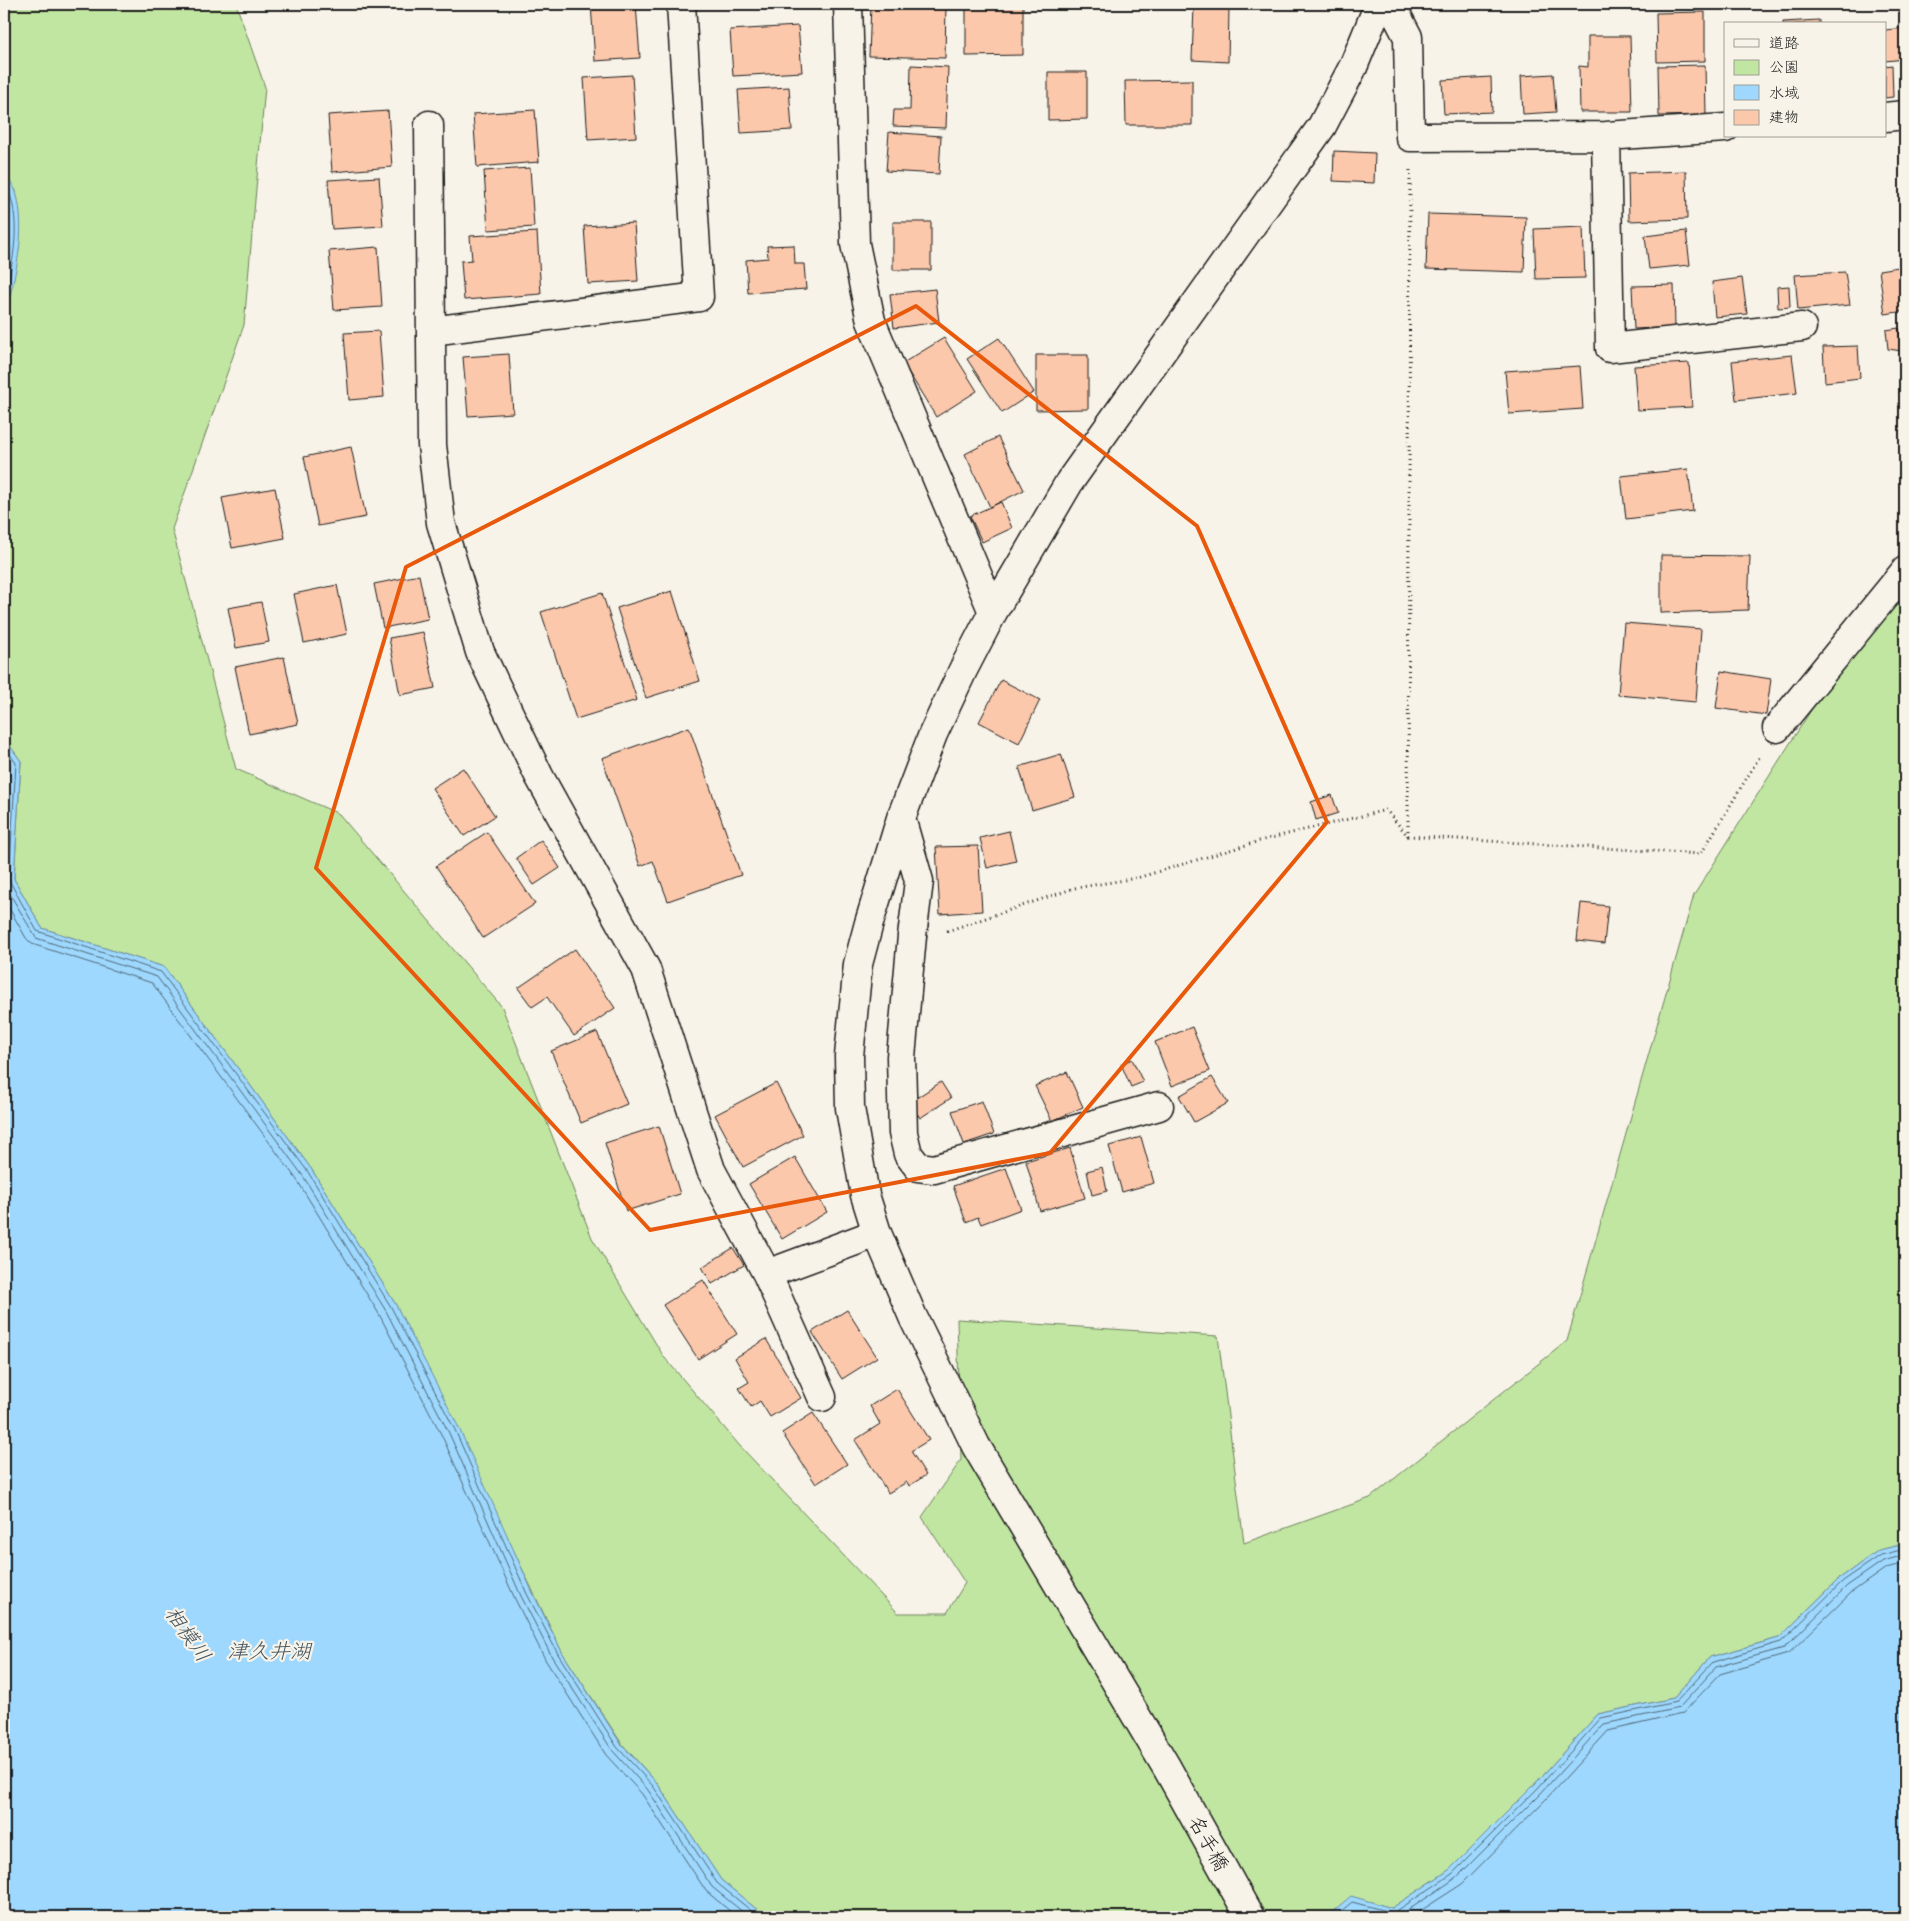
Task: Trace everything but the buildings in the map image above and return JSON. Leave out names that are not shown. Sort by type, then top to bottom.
[{"type":"street","points":[[431,331],[699,297],[681,4]]},
{"type":"street","points":[[848,4],[855,244],[871,321],[993,612]]},
{"type":"street","name":"名手橋","points":[[1250,1917],[1167,1768],[976,1446],[913,1317],[878,1233],[865,1195],[856,1158],[850,1108],[849,1047],[858,964],[901,818],[933,734],[962,670],[993,612],[1070,482],[1322,126],[1353,67],[1379,4]]},
{"type":"street","points":[[1388,4],[1395,12],[1408,37],[1410,137],[1606,136],[1724,128]]},
{"type":"street","points":[[1886,117],[1905,116]]},
{"type":"street","points":[[429,125],[432,445],[441,524],[480,652],[539,776],[646,969],[711,1170],[767,1274],[822,1397]]},
{"type":"street","points":[[1606,136],[1610,348],[1802,327]]},
{"type":"street","points":[[1777,728],[1905,571]]},
{"type":"street","points":[[901,818],[920,881],[912,936],[901,1057],[902,1123],[908,1154],[918,1167],[934,1169],[1159,1106]]},
{"type":"street","points":[[767,1274],[878,1233]]},
{"type":"path","points":[[1408,836],[1410,137]]},
{"type":"path","points":[[912,936],[955,929],[1075,888],[1137,878],[1263,840],[1386,810],[1408,836],[1701,854],[1777,728]]},
{"type":"highlighted area","points":[[916,306],[1197,526],[1327,822],[1050,1153],[650,1230],[316,868],[406,567]]},
{"type":"green space","points":[[4,4],[236,4],[265,87],[244,325],[172,529],[236,769],[339,814],[502,1007],[592,1238],[664,1357],[739,1445],[898,1613],[947,1613],[965,1583],[922,1517],[961,1460],[957,1319],[1218,1336],[1244,1543],[1370,1498],[1567,1341],[1694,895],[1825,688],[1905,591],[1905,1544],[1879,1550],[1840,1578],[1779,1638],[1710,1657],[1674,1698],[1598,1714],[1533,1786],[1449,1870],[1392,1908],[1351,1897],[1326,1917],[766,1917],[721,1880],[657,1783],[622,1744],[562,1652],[396,1305],[312,1170],[164,967],[42,928],[14,879],[21,761],[4,738],[4,312],[16,191],[4,172]]},
{"type":"water","points":[[4,172],[16,192],[21,224],[18,256],[4,319]]},
{"type":"water","name":"津久井湖","points":[[4,738],[21,761],[14,879],[42,928],[164,967],[312,1170],[396,1305],[459,1428],[532,1591],[562,1652],[621,1744],[657,1783],[721,1880],[766,1917],[4,1917]]},
{"type":"water","points":[[1905,1544],[1905,1917],[1326,1917],[1351,1896],[1392,1908],[1449,1870],[1533,1786],[1598,1714],[1674,1698],[1710,1657],[1779,1638],[1840,1578],[1879,1550]]},
{"type":"water label","name":"相模川","points":[[188,1634]]}]
